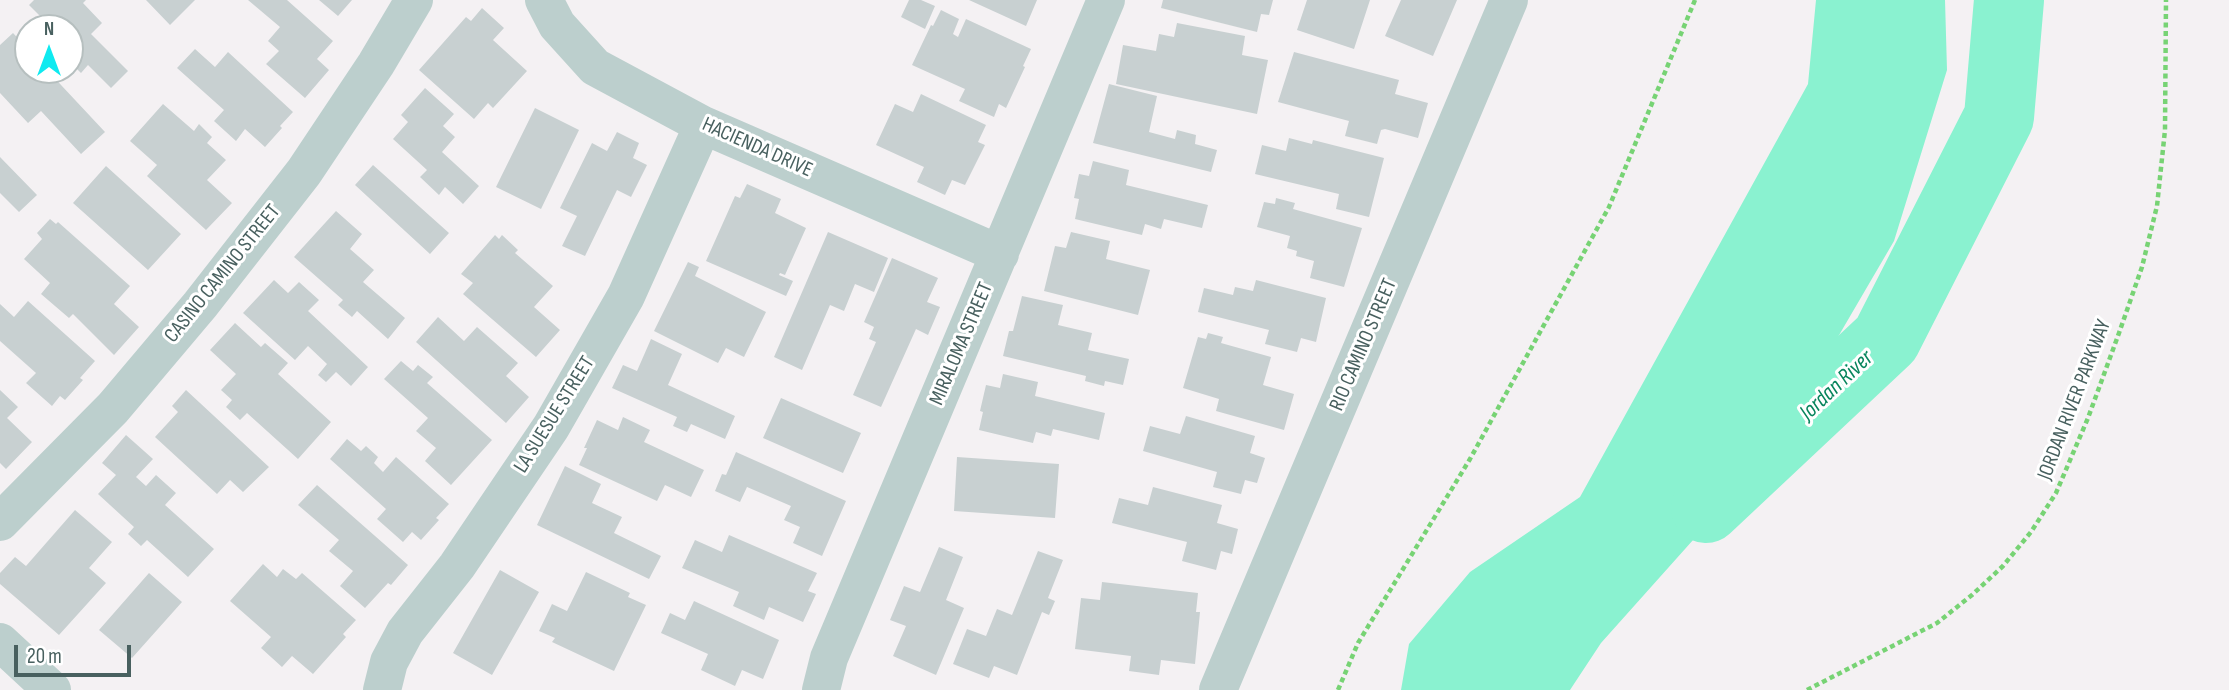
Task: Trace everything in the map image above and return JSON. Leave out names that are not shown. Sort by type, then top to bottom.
[{"type":"street","name":"CASINO CAMINO STREET","points":[[0,522],[113,408],[201,306],[304,172],[376,64],[414,0]]},
{"type":"street","name":"HACIENDA DRIVE","points":[[544,0],[557,24],[595,67],[703,125],[1000,254]]},
{"type":"street","name":"MIRALOMA STREET","points":[[821,690],[829,658],[1106,0]]},
{"type":"street","name":"RIO CAMINO STREET","points":[[1218,690],[1509,0]]},
{"type":"street","name":"LA SUESUE STREET","points":[[382,690],[389,662],[405,632],[457,566],[565,404],[626,296],[703,125]]},
{"type":"street","points":[[0,642],[52,690]]},
{"type":"path","points":[[1338,690],[1359,643],[1470,459],[1609,207],[1695,0]]},
{"type":"path","name":"JORDAN RIVER PARKWAY","points":[[1807,690],[1937,623],[2003,566],[2031,532],[2056,493],[2088,418],[2119,333],[2142,267],[2157,206],[2165,130],[2166,0]]},
{"type":"shaded area","points":[[1816,0],[1945,0],[1947,70],[1894,241],[1769,455],[1601,643],[1570,690],[1401,690],[1409,644],[1470,572],[1580,497],[1808,84]]},
{"type":"building","points":[[34,0],[86,0],[83,3],[102,23],[91,34],[128,71],[111,88],[88,65],[84,70],[84,14],[38,14],[29,5]]},
{"type":"building","points":[[146,0],[195,0],[170,25]]},
{"type":"building","points":[[248,0],[287,0],[333,41],[317,59],[329,70],[305,98],[266,64],[279,51],[268,41],[280,27]]},
{"type":"building","points":[[319,0],[352,0],[338,16]]},
{"type":"building","points":[[909,0],[921,0],[935,6],[925,29],[901,17]]},
{"type":"building","points":[[969,0],[1037,0],[1026,26]]},
{"type":"building","points":[[1163,0],[1273,0],[1269,15],[1261,14],[1257,32],[1161,8]]},
{"type":"building","points":[[1307,0],[1370,0],[1354,49],[1297,30]]},
{"type":"building","points":[[1401,0],[1457,0],[1433,56],[1385,36]]},
{"type":"building","points":[[482,8],[504,28],[493,40],[527,71],[493,108],[488,103],[474,119],[419,70],[466,17],[471,21]]},
{"type":"building","points":[[941,10],[959,19],[953,34],[958,37],[966,19],[1031,49],[1006,108],[999,104],[994,117],[959,101],[965,89],[912,65]]},
{"type":"building","points":[[1177,23],[1245,36],[1242,55],[1268,60],[1257,114],[1116,84],[1123,45],[1156,51],[1159,34],[1174,37]]},
{"type":"building","points":[[14,34],[14,84],[60,84],[105,132],[81,154],[41,111],[28,123],[0,93],[0,45]]},
{"type":"building","points":[[195,49],[215,67],[228,52],[293,112],[265,147],[245,129],[236,141],[214,121],[224,110],[177,68]]},
{"type":"building","points":[[1294,52],[1399,80],[1395,94],[1428,103],[1418,138],[1385,129],[1381,130],[1377,144],[1345,136],[1349,121],[1278,102]]},
{"type":"building","points":[[1109,84],[1157,96],[1149,132],[1175,139],[1177,130],[1196,135],[1195,144],[1217,150],[1211,172],[1093,143]]},
{"type":"building","points":[[425,88],[454,114],[443,126],[455,137],[442,152],[479,186],[463,204],[445,187],[439,195],[420,177],[427,170],[393,139],[408,122],[401,115]]},
{"type":"building","points":[[921,94],[986,125],[978,142],[985,145],[965,185],[952,180],[945,195],[917,182],[924,167],[876,145],[895,104],[913,112]]},
{"type":"building","points":[[163,104],[194,131],[199,124],[212,137],[207,143],[226,160],[207,180],[232,203],[206,230],[147,176],[157,165],[130,141]]},
{"type":"building","points":[[535,108],[579,130],[541,209],[496,187]]},
{"type":"building","points":[[617,132],[639,143],[633,158],[647,165],[631,197],[617,190],[585,256],[562,246],[577,216],[560,208],[592,143],[607,151]]},
{"type":"building","points":[[1289,138],[1312,144],[1313,140],[1384,158],[1369,217],[1336,209],[1339,194],[1255,174],[1262,145],[1286,151]]},
{"type":"building","points":[[0,157],[37,195],[19,212],[0,193]]},
{"type":"building","points":[[1093,161],[1129,170],[1126,185],[1208,205],[1202,228],[1164,219],[1161,229],[1145,224],[1142,235],[1075,219],[1079,199],[1074,198],[1079,174],[1089,176]]},
{"type":"building","points":[[373,165],[449,233],[430,254],[355,185]]},
{"type":"building","points":[[106,166],[181,234],[148,270],[73,203]]},
{"type":"building","points":[[747,184],[781,199],[775,213],[806,228],[785,275],[779,275],[793,281],[786,296],[706,261],[735,196],[740,198]]},
{"type":"building","points":[[1276,198],[1295,203],[1293,209],[1362,228],[1344,287],[1310,278],[1314,261],[1296,256],[1297,251],[1287,248],[1290,236],[1257,227],[1264,202],[1275,204]]},
{"type":"building","points":[[336,211],[362,234],[350,249],[374,270],[363,282],[405,318],[388,339],[357,311],[352,317],[338,305],[343,300],[294,257]]},
{"type":"building","points":[[50,219],[56,224],[58,222],[130,286],[114,304],[139,327],[114,355],[73,314],[69,318],[41,294],[50,283],[24,259],[42,239],[37,233]]},
{"type":"building","points":[[828,232],[888,258],[874,292],[855,284],[844,311],[830,305],[802,370],[774,357]]},
{"type":"building","points":[[1071,232],[1110,241],[1106,259],[1150,270],[1138,315],[1044,291],[1055,246],[1066,248]]},
{"type":"building","points":[[495,235],[499,239],[502,235],[518,250],[515,253],[553,286],[534,307],[560,330],[536,357],[463,294],[473,283],[461,274]]},
{"type":"building","points":[[892,258],[938,278],[927,302],[940,307],[928,335],[916,329],[881,407],[853,395],[876,342],[869,339],[874,327],[864,322]]},
{"type":"building","points":[[688,262],[699,267],[695,276],[766,312],[744,357],[726,348],[718,363],[654,331]]},
{"type":"building","points":[[274,280],[288,293],[299,282],[319,300],[308,311],[368,367],[351,386],[336,372],[326,382],[318,375],[327,364],[308,346],[295,360],[243,313]]},
{"type":"building","points":[[1256,280],[1326,298],[1316,342],[1301,338],[1297,352],[1265,344],[1269,330],[1198,312],[1204,288],[1233,295],[1235,287],[1253,291]]},
{"type":"building","points":[[1022,296],[1063,305],[1058,325],[1092,333],[1088,350],[1129,359],[1123,385],[1105,381],[1104,386],[1085,381],[1086,376],[1003,356]]},
{"type":"building","points":[[28,301],[95,361],[65,400],[60,396],[52,406],[26,383],[36,373],[0,341],[0,304],[14,317]]},
{"type":"building","points":[[438,317],[464,341],[477,327],[518,363],[506,376],[529,397],[506,423],[416,342]]},
{"type":"building","points":[[235,323],[261,347],[265,343],[288,363],[278,374],[331,422],[298,459],[247,413],[240,420],[226,407],[232,400],[221,390],[236,374],[210,350]]},
{"type":"building","points":[[1208,333],[1223,337],[1221,343],[1271,357],[1263,385],[1294,394],[1284,430],[1216,411],[1219,399],[1183,388],[1198,337],[1206,339]]},
{"type":"building","points":[[651,339],[682,354],[668,385],[735,416],[725,439],[691,424],[687,432],[673,426],[677,417],[612,388],[623,365],[637,371]]},
{"type":"building","points":[[401,361],[413,371],[418,365],[433,377],[427,383],[492,440],[451,485],[425,461],[436,448],[416,431],[428,418],[384,379]]},
{"type":"building","points":[[1003,374],[1038,382],[1035,396],[1105,413],[1099,440],[1053,429],[1051,436],[1036,432],[1033,443],[979,430],[986,385],[1000,388]]},
{"type":"building","points":[[0,390],[18,407],[7,418],[32,442],[6,469],[0,463]]},
{"type":"building","points":[[186,390],[269,467],[243,492],[230,480],[217,494],[155,437],[178,412],[172,406]]},
{"type":"building","points":[[781,398],[861,433],[843,473],[763,438]]},
{"type":"building","points":[[1186,416],[1255,436],[1250,453],[1265,458],[1257,483],[1245,480],[1241,494],[1213,487],[1217,472],[1143,451],[1150,426],[1180,434]]},
{"type":"building","points":[[623,417],[650,430],[644,442],[704,470],[691,497],[665,485],[657,501],[579,465],[597,420],[618,430]]},
{"type":"building","points":[[126,435],[153,459],[136,477],[146,486],[156,475],[176,493],[165,505],[214,549],[188,577],[147,540],[141,546],[128,534],[134,527],[98,494],[116,475],[102,463]]},
{"type":"building","points":[[347,439],[361,451],[366,446],[378,457],[374,463],[383,472],[396,457],[449,504],[421,540],[412,532],[403,542],[377,519],[386,509],[330,459]]},
{"type":"building","points":[[736,452],[846,501],[822,556],[793,543],[800,527],[784,520],[791,506],[747,487],[740,502],[715,491]]},
{"type":"building","points":[[957,457],[1059,464],[1055,518],[954,511]]},
{"type":"building","points":[[565,466],[601,484],[592,503],[622,517],[614,533],[661,556],[649,579],[537,525]]},
{"type":"building","points":[[317,485],[408,565],[391,585],[388,583],[365,608],[340,586],[353,571],[329,551],[339,540],[298,505]]},
{"type":"building","points":[[1153,487],[1222,505],[1217,523],[1238,529],[1232,554],[1221,551],[1216,570],[1182,561],[1187,542],[1112,523],[1119,498],[1148,505]]},
{"type":"building","points":[[75,510],[112,542],[89,568],[106,583],[59,635],[0,584],[0,573],[15,557],[26,566]]},
{"type":"building","points":[[729,535],[817,573],[808,591],[816,594],[803,622],[769,607],[764,620],[733,606],[739,592],[682,568],[695,540],[722,552]]},
{"type":"building","points":[[939,547],[963,557],[946,600],[964,608],[936,675],[893,656],[906,626],[890,620],[904,586],[920,592]]},
{"type":"building","points":[[1038,551],[1063,560],[1048,598],[1055,601],[1049,615],[1042,612],[1017,675],[994,666],[989,678],[953,664],[967,629],[986,636],[997,609],[1012,615]]},
{"type":"building","points":[[263,564],[277,577],[283,569],[296,579],[302,573],[356,620],[343,634],[346,637],[313,674],[292,656],[282,667],[261,648],[271,637],[230,601]]},
{"type":"building","points":[[500,570],[539,592],[492,675],[453,653]]},
{"type":"building","points":[[586,572],[630,593],[628,597],[646,605],[614,671],[552,642],[555,638],[539,631],[552,604],[567,611]]},
{"type":"building","points":[[149,573],[182,602],[132,658],[99,630]]},
{"type":"building","points":[[1102,582],[1198,593],[1196,612],[1200,612],[1195,664],[1161,660],[1159,675],[1129,671],[1131,656],[1075,649],[1081,598],[1100,600]]},
{"type":"building","points":[[694,601],[779,640],[763,679],[742,670],[735,686],[701,670],[708,654],[661,633],[670,613],[685,620]]},
{"type":"waterway","name":"Jordan River","points":[[1706,508],[1886,339],[1999,117],[2009,0]]}]
